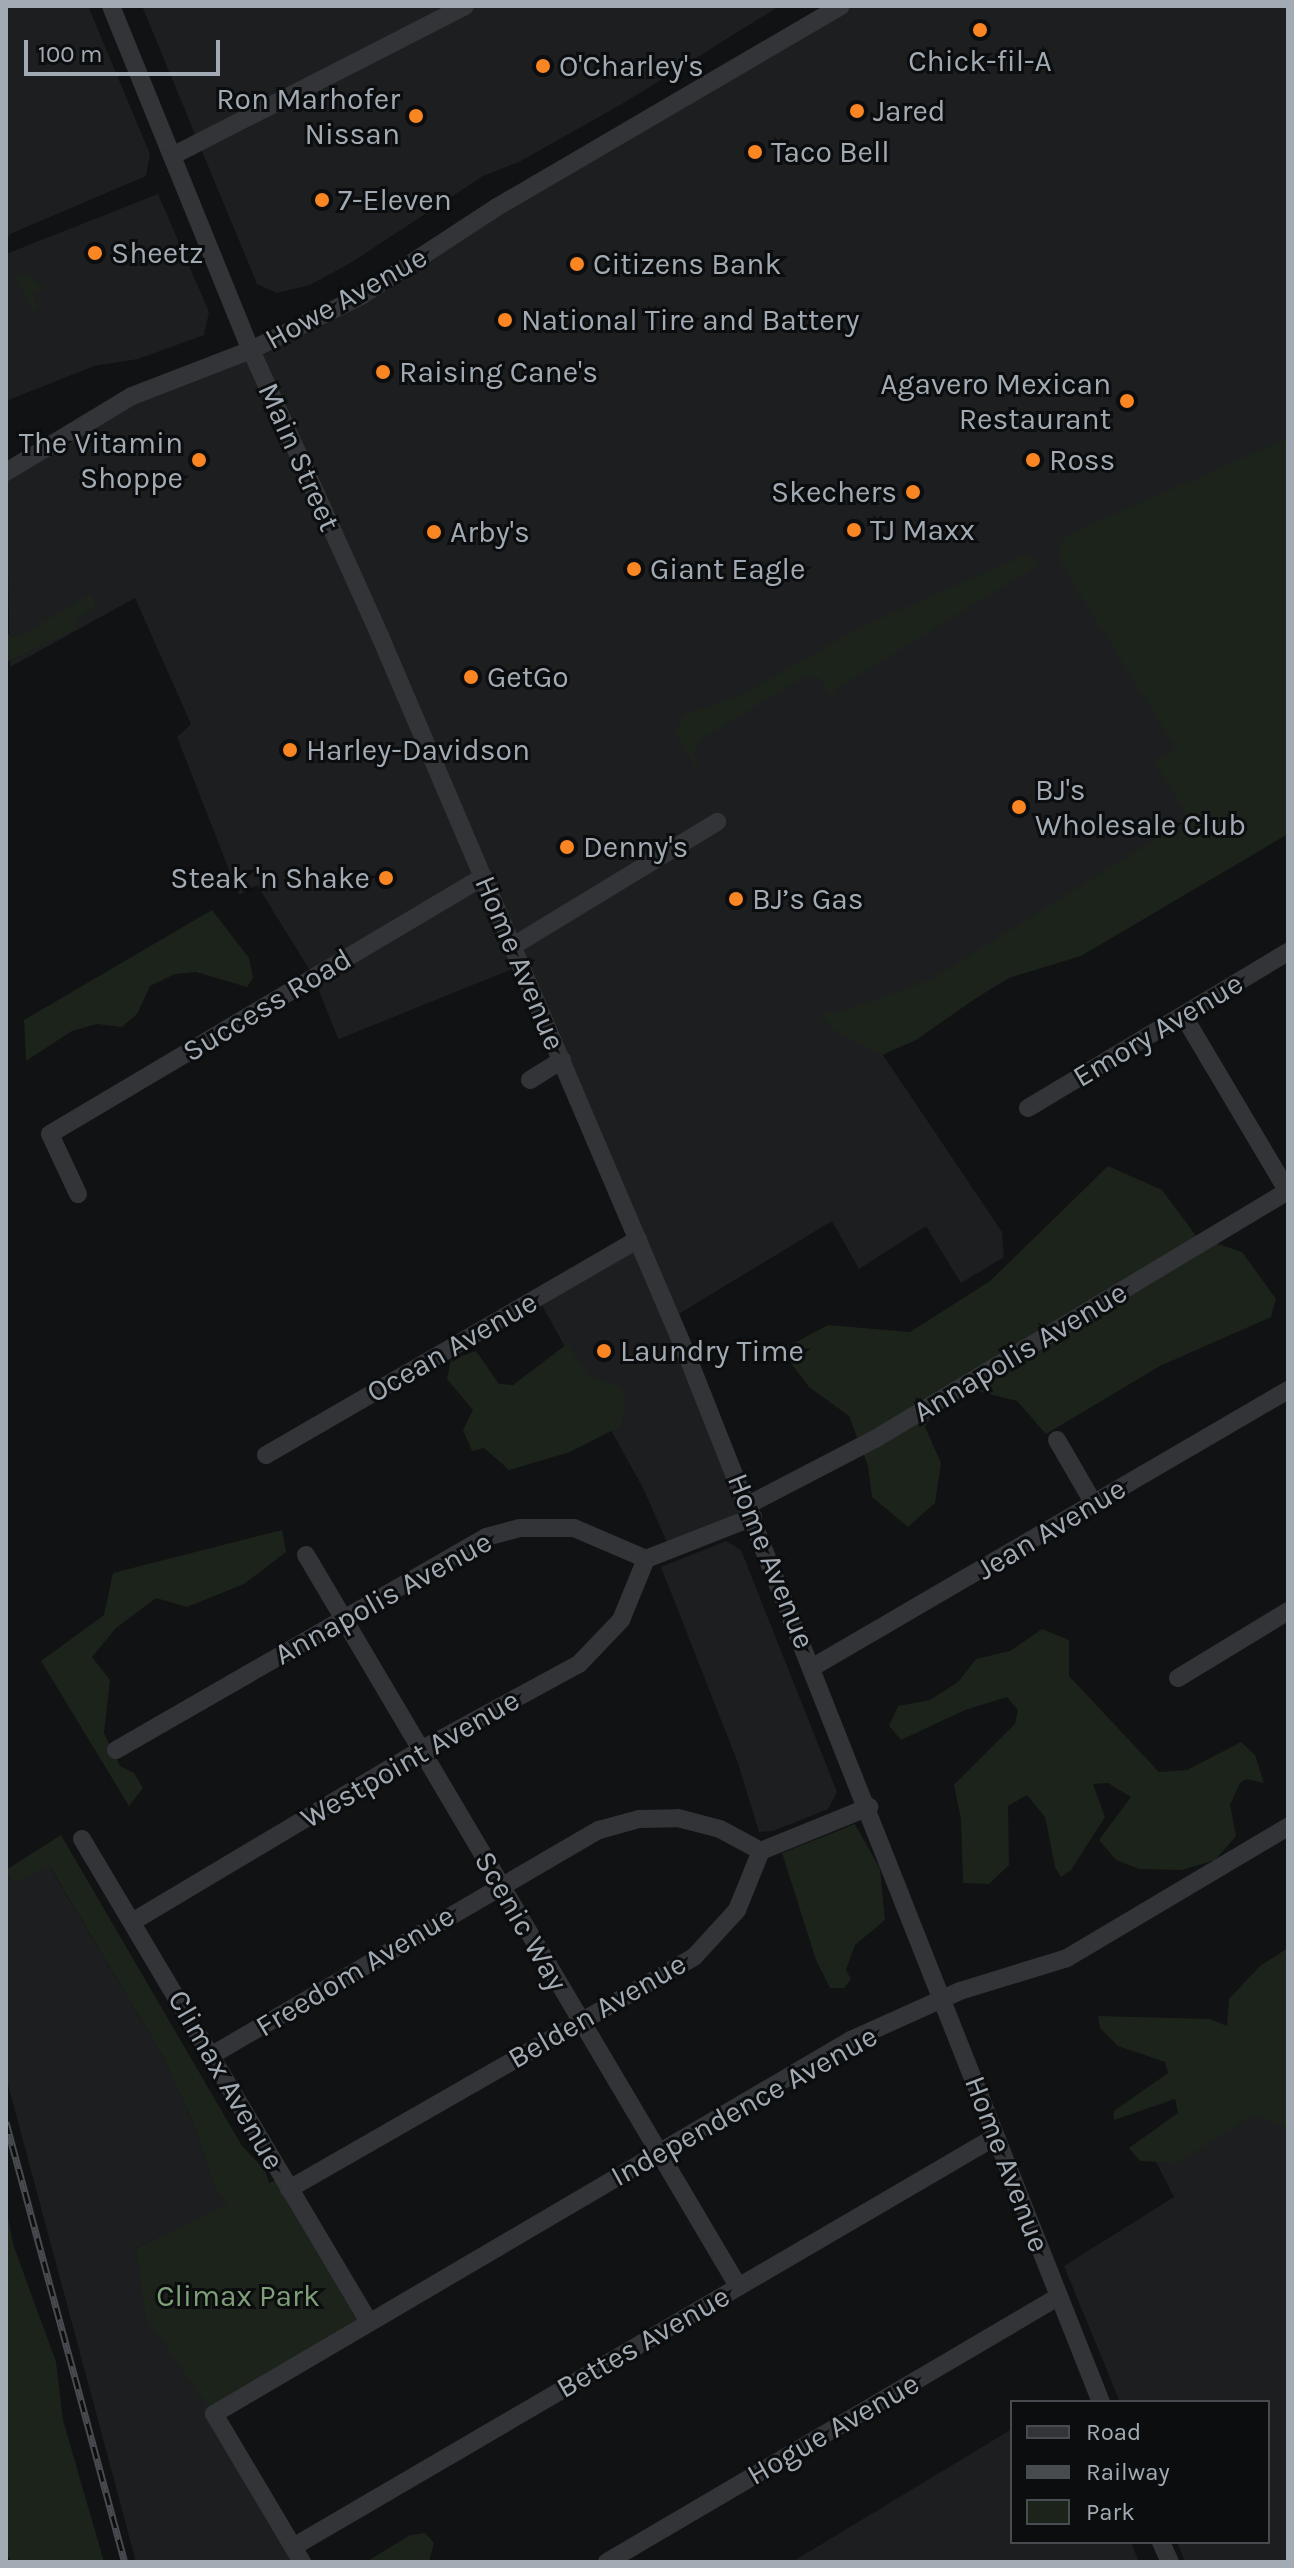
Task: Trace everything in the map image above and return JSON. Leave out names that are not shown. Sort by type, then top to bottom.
[{"type":"street","name":"Main Street","points":[[111,6],[251,350],[420,728]]},
{"type":"street","points":[[172,156],[465,6]]},
{"type":"street","name":"Howe Avenue","points":[[6,472],[132,396],[251,350],[361,296],[497,207],[841,6]]},
{"type":"street","name":"Home Avenue","points":[[420,728],[638,1239],[750,1511],[1100,2400]]},
{"type":"street","points":[[513,946],[717,822]]},
{"type":"street","name":"Success Road","points":[[78,1194],[50,1134],[483,877]]},
{"type":"street","name":"Emory Avenue","points":[[1028,1108],[1288,952]]},
{"type":"street","points":[[1183,1015],[1288,1192]]},
{"type":"street","points":[[530,1080],[562,1060]]},
{"type":"street","name":"Annapolis Avenue","points":[[116,1750],[467,1546],[520,1528],[574,1528],[646,1559],[750,1511],[1288,1192]]},
{"type":"street","name":"Ocean Avenue","points":[[266,1455],[638,1239]]},
{"type":"street","name":"Jean Avenue","points":[[813,1667],[1288,1390]]},
{"type":"street","points":[[1057,1440],[1094,1504]]},
{"type":"street","name":"Scenic Way","points":[[306,1555],[738,2286]]},
{"type":"street","name":"Westpoint Avenue","points":[[132,1922],[421,1750],[592,1655],[627,1611],[646,1559]]},
{"type":"street","points":[[1178,1678],[1288,1611]]},
{"type":"street","points":[[761,1851],[869,1807]]},
{"type":"street","name":"Freedom Avenue","points":[[212,2055],[499,1884],[599,1830],[639,1819],[705,1824],[761,1851]]},
{"type":"street","name":"Independence Avenue","points":[[297,2554],[214,2414],[851,2040],[944,2000],[1094,1944],[1288,1827]]},
{"type":"street","name":"Climax Avenue","points":[[82,1839],[369,2322]]},
{"type":"street","name":"Belden Avenue","points":[[289,2189],[578,2019],[677,1967],[709,1943],[737,1910],[761,1851]]},
{"type":"street","name":"Bettes Avenue","points":[[297,2554],[738,2286],[995,2137]]},
{"type":"street","name":"Hogue Avenue","points":[[607,2562],[1058,2297]]},
{"type":"shaded area","points":[[6,6],[88,6],[150,154],[146,176],[10,234],[6,241]]},
{"type":"shaded area","points":[[142,6],[779,6],[627,101],[519,162],[483,176],[352,262],[310,285],[277,293],[257,284]]},
{"type":"shaded area","points":[[841,6],[1288,6],[1288,808],[883,1055],[1002,1232],[1004,1257],[961,1283],[926,1226],[859,1269],[832,1221],[672,1318],[753,1517],[670,1549],[643,1488],[538,1298],[638,1239],[484,877],[314,977],[257,885],[239,895],[177,737],[191,724],[135,598],[10,667],[6,472],[64,433],[251,350]]},
{"type":"shaded area","points":[[158,194],[209,312],[204,335],[138,359],[94,366],[6,401],[6,254]]},
{"type":"shaded area","points":[[483,887],[516,968],[338,1039],[306,959]]},
{"type":"shaded area","points":[[726,1541],[741,1550],[837,1792],[828,1809],[773,1831],[759,1832],[738,1763],[661,1567]]},
{"type":"shaded area","points":[[48,1864],[161,2053],[196,2129],[215,2189],[229,2203],[136,2248],[214,2414],[302,2562],[136,2562],[6,2077],[6,1870],[11,1880],[20,1881]]},
{"type":"shaded area","points":[[1288,2074],[1288,2562],[1185,2562],[1178,2544],[1270,2544],[1270,2400],[1119,2400],[1064,2266],[1174,2197],[1153,2156]]},
{"type":"shaded area","points":[[1010,2430],[1010,2544],[1132,2544],[1139,2562],[792,2562]]},
{"type":"green space","points":[[27,274],[42,287],[32,293],[39,309],[33,311],[16,279]]},
{"type":"green space","points":[[1288,438],[1288,834],[1081,956],[1002,980],[916,1040],[882,1055],[832,1029],[820,1012],[837,1013],[930,980],[1189,818],[1154,761],[1176,749],[1061,563],[1058,546],[1069,534]]},
{"type":"green space","points":[[1023,556],[1037,560],[1047,573],[1038,565],[833,691],[837,702],[818,677],[807,675],[701,739],[693,753],[704,781],[675,731],[685,715],[745,693],[865,625]]},
{"type":"green space","points":[[91,594],[96,606],[78,618],[75,630],[6,662],[6,632],[12,637],[29,631]]},
{"type":"green space","points":[[212,910],[249,958],[253,978],[247,987],[196,972],[175,974],[150,986],[137,1014],[122,1027],[97,1024],[72,1031],[26,1061],[24,1020]]},
{"type":"green space","points":[[1108,1166],[1162,1190],[1197,1237],[1242,1252],[1276,1299],[1271,1317],[1160,1366],[1046,1434],[1017,1401],[949,1384],[925,1427],[941,1463],[935,1503],[908,1527],[872,1497],[868,1466],[849,1416],[809,1387],[781,1350],[828,1325],[910,1332],[990,1281]]},
{"type":"green space","points":[[567,1344],[589,1377],[620,1387],[626,1401],[621,1426],[570,1452],[509,1470],[484,1448],[472,1451],[463,1430],[473,1410],[447,1379],[451,1360],[476,1351],[499,1384],[513,1385]]},
{"type":"green space","points":[[282,1530],[286,1552],[244,1584],[187,1607],[156,1598],[116,1628],[92,1657],[110,1680],[104,1733],[120,1766],[134,1773],[143,1788],[129,1806],[41,1661],[104,1615],[113,1573]]},
{"type":"green space","points":[[1042,1629],[1069,1640],[1069,1676],[1159,1772],[1187,1770],[1241,1742],[1255,1755],[1264,1783],[1246,1779],[1240,1783],[1230,1805],[1236,1836],[1215,1860],[1182,1870],[1139,1869],[1116,1860],[1099,1840],[1131,1797],[1108,1783],[1093,1784],[1105,1817],[1071,1870],[1061,1877],[1055,1867],[1045,1817],[1027,1795],[1008,1806],[1009,1865],[989,1884],[963,1883],[961,1819],[954,1785],[1015,1724],[1018,1710],[1007,1697],[965,1710],[901,1740],[889,1726],[898,1706],[930,1700],[958,1682],[976,1659],[1010,1651]]},
{"type":"green space","points":[[855,1824],[880,1869],[885,1920],[855,1945],[846,1970],[851,1979],[844,1988],[830,1988],[816,1960],[782,1853]]},
{"type":"green space","name":"Climax Park","points":[[61,1835],[242,2146],[265,2170],[269,2183],[282,2177],[369,2322],[214,2414],[146,2318],[136,2248],[228,2203],[215,2189],[196,2129],[161,2053],[49,1865],[20,1881],[11,1880],[6,1870]]},
{"type":"green space","points":[[1288,1948],[1288,2128],[1255,2114],[1177,2163],[1140,2161],[1129,2148],[1178,2113],[1175,2099],[1114,2120],[1114,2111],[1168,2073],[1165,2062],[1118,2046],[1100,2028],[1098,2016],[1210,2019],[1227,2026],[1229,1999],[1260,1966]]},
{"type":"green space","points":[[6,2207],[13,2244],[56,2362],[63,2420],[104,2562],[12,2562],[6,2554]]},
{"type":"green space","points":[[425,2533],[434,2543],[429,2562],[366,2562],[410,2535]]},
{"type":"railway","points":[[6,2122],[125,2562]]},
{"type":"place","name":"Chick-fil-A","points":[[980,30]]},
{"type":"place","name":"O'Charley's","points":[[543,66]]},
{"type":"place","name":"Jared","points":[[857,111]]},
{"type":"place","name":"Ron Marhofer Nissan","points":[[416,116]]},
{"type":"place","name":"Taco Bell","points":[[755,152]]},
{"type":"place","name":"7-Eleven","points":[[322,200]]},
{"type":"place","name":"Sheetz","points":[[95,253]]},
{"type":"place","name":"Citizens Bank","points":[[577,264]]},
{"type":"place","name":"National Tire and Battery","points":[[505,320]]},
{"type":"place","name":"Raising Cane's","points":[[383,372]]},
{"type":"place","name":"Agavero Mexican Restaurant","points":[[1127,401]]},
{"type":"place","name":"The Vitamin Shoppe","points":[[199,460]]},
{"type":"place","name":"Ross","points":[[1033,460]]},
{"type":"place","name":"Skechers","points":[[913,492]]},
{"type":"place","name":"TJ Maxx","points":[[854,530]]},
{"type":"place","name":"Arby's","points":[[434,532]]},
{"type":"place","name":"Giant Eagle","points":[[634,569]]},
{"type":"place","name":"GetGo","points":[[471,677]]},
{"type":"place","name":"Harley-Davidson","points":[[290,750]]},
{"type":"place","name":"BJ's Wholesale Club","points":[[1019,807]]},
{"type":"place","name":"Denny's","points":[[567,847]]},
{"type":"place","name":"Steak 'n Shake","points":[[386,878]]},
{"type":"place","name":"BJ’s Gas","points":[[736,899]]},
{"type":"place","name":"Laundry Time","points":[[604,1351]]}]
